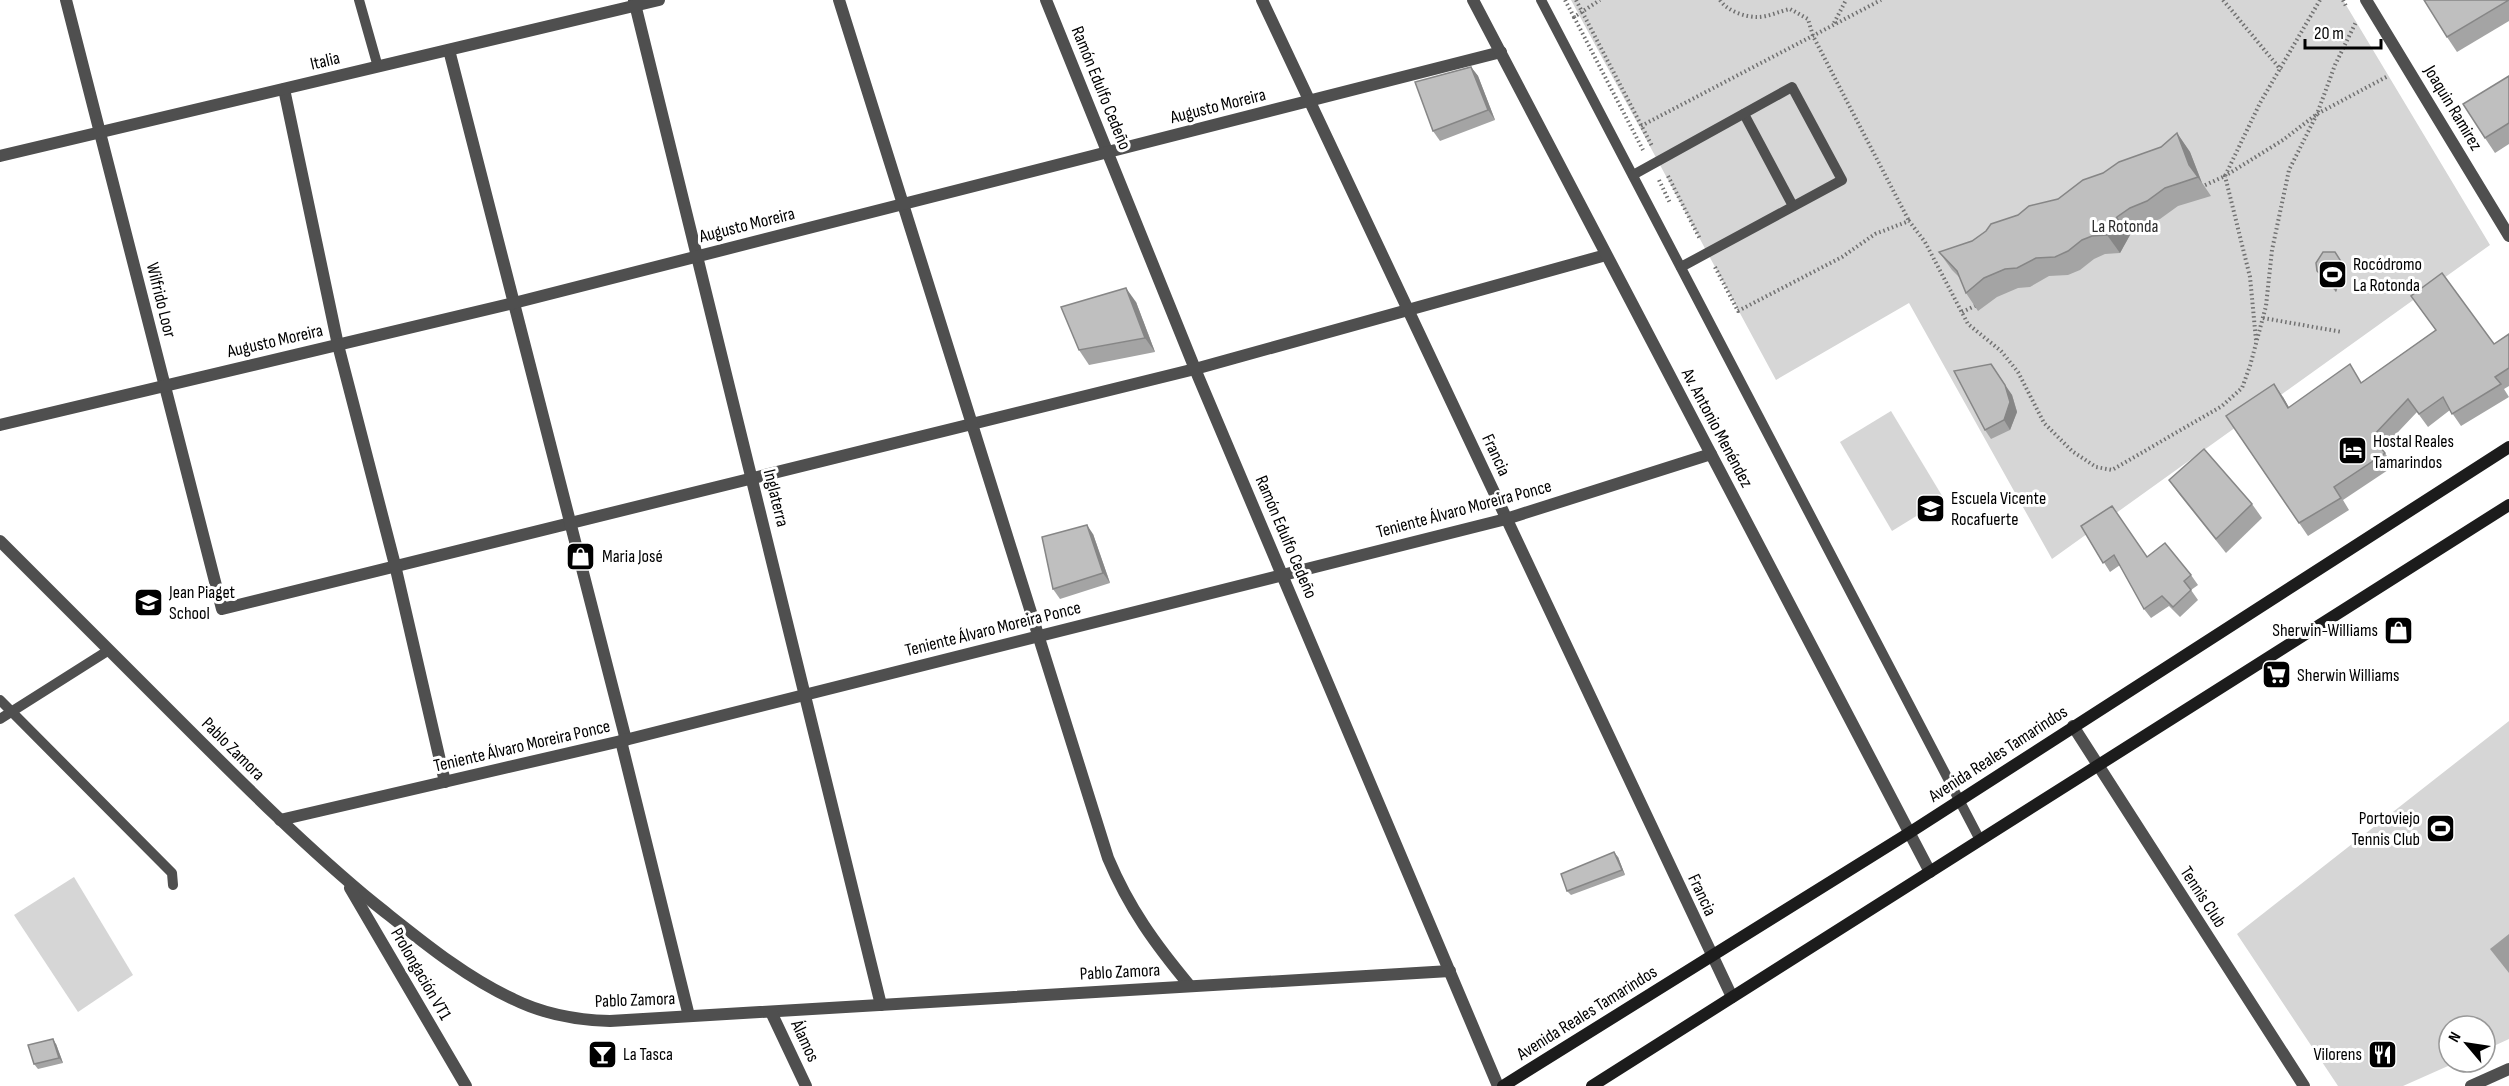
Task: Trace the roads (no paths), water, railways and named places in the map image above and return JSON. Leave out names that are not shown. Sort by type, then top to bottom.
[{"type":"main road","name":"Avenida Reales Tamarindos","points":[[1503,1086],[1712,958],[1909,833],[2509,447]]},
{"type":"main road","points":[[1592,1086],[2509,505]]},
{"type":"street","name":"Wilfrido Loor","points":[[66,0],[222,609],[395,565]]},
{"type":"street","name":"Italia","points":[[0,156],[449,50],[634,3],[659,0]]},
{"type":"street","points":[[838,0],[1099,833],[1120,887],[1143,928],[1190,986]]},
{"type":"street","name":"Ramón Edulfo Cedeño","points":[[1046,0],[1195,369],[1498,1086]]},
{"type":"street","name":"Francia","points":[[1262,0],[1732,997]]},
{"type":"street","name":"Av. Antonio Menéndez","points":[[1473,0],[1930,872]]},
{"type":"street","name":"Joaquin Ramirez","points":[[2366,0],[2509,236]]},
{"type":"street","name":"Inglaterra","points":[[634,3],[881,1005]]},
{"type":"street","points":[[449,50],[624,741],[689,1016]]},
{"type":"street","name":"Augusto Moreira","points":[[0,425],[514,303],[1501,52]]},
{"type":"street","points":[[284,89],[338,345],[395,565],[446,782]]},
{"type":"street","points":[[395,565],[570,524],[1195,369],[1606,255]]},
{"type":"street","name":"Teniente Álvaro Moreira Ponce","points":[[280,820],[624,741],[1506,519],[1711,454]]},
{"type":"street","name":"Pablo Zamora","points":[[0,541],[280,820],[345,879],[463,970],[513,999],[550,1013],[588,1020],[689,1016],[1450,971]]},
{"type":"street","name":"Tennis Club","points":[[2073,726],[2304,1086]]},
{"type":"street","name":"Prolongación VT1","points":[[345,879],[466,1086]]},
{"type":"street","name":"Álamos","points":[[771,1012],[806,1086]]},
{"type":"street","points":[[2471,1086],[2509,1069]]},
{"type":"lane","points":[[359,0],[378,67]]},
{"type":"lane","points":[[1541,0],[1980,840]]},
{"type":"lane","points":[[1633,175],[1792,87],[1842,180],[1681,267]]},
{"type":"lane","points":[[1744,114],[1793,206]]},
{"type":"lane","points":[[0,719],[109,650]]},
{"type":"lane","points":[[0,700],[172,873],[173,885]]},
{"type":"place","name":"Rocódromo La Rotonda","points":[[2332,274]]},
{"type":"place","name":"Hostal Reales Tamarindos","points":[[2352,451]]},
{"type":"place","name":"Escuela Vicente Rocafuerte","points":[[1930,508]]},
{"type":"place","name":"Maria José","points":[[581,556]]},
{"type":"place","name":"Jean Piaget School","points":[[148,602]]},
{"type":"place","name":"Sherwin-Williams","points":[[2399,630]]},
{"type":"place","name":"Sherwin Williams","points":[[2276,675]]},
{"type":"place","name":"Portoviejo Tennis Club","points":[[2441,828]]},
{"type":"place","name":"La Tasca","points":[[602,1054]]},
{"type":"place","name":"Vilorens","points":[[2383,1054]]},
{"type":"park label","name":"La Rotonda","points":[[2125,226]]}]
